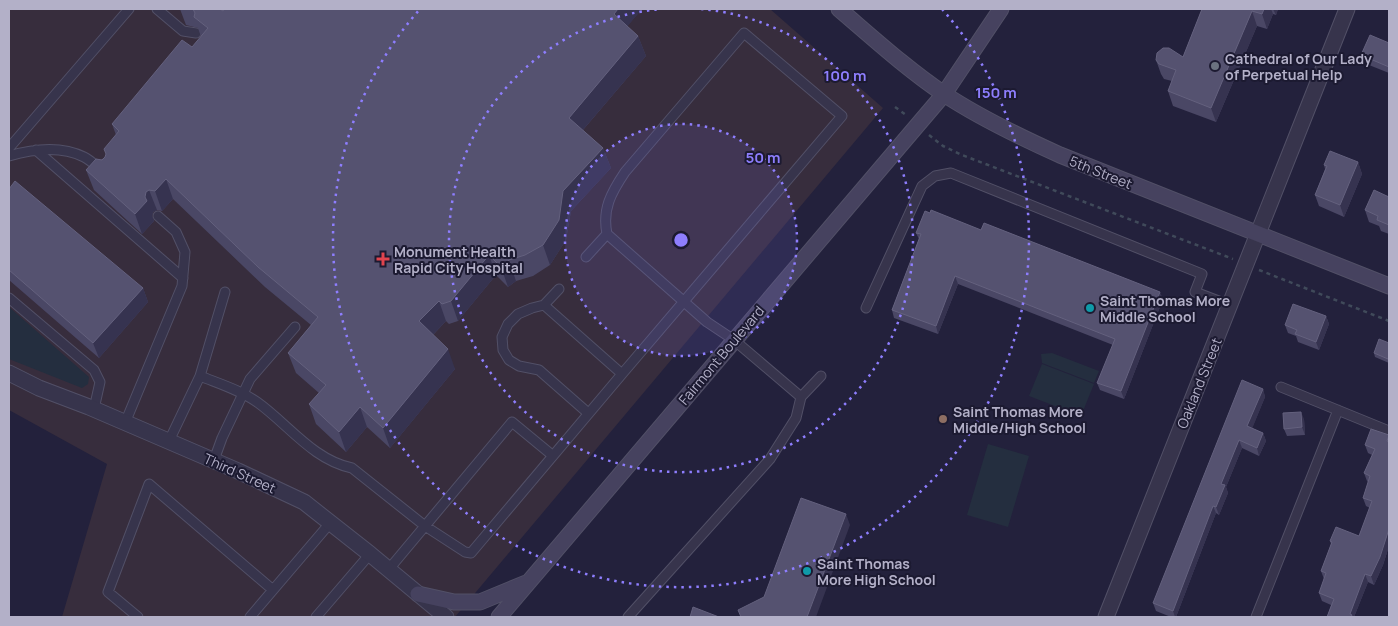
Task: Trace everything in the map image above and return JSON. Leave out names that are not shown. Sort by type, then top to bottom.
[{"type":"street","name":"5th Street","points":[[839,9],[918,75],[944,94],[998,125],[1060,155],[1389,286]]},
{"type":"street","name":"Fairmont Boulevard","points":[[499,617],[918,126],[944,94],[1001,9]]},
{"type":"street","name":"Oakland Street","points":[[1106,617],[1347,9]]},
{"type":"street","name":"Third Street","points":[[9,373],[39,388],[214,460],[304,502],[446,617]]},
{"type":"street","points":[[418,594],[454,602],[480,602],[530,581]]},
{"type":"lane","points":[[9,148],[129,9]]},
{"type":"lane","points":[[157,9],[183,30],[196,33]]},
{"type":"lane","points":[[200,376],[243,393],[324,458],[338,465],[352,468],[425,526],[465,552],[471,553],[552,455],[683,301],[842,116],[744,33],[624,172],[612,192],[604,219],[607,234],[683,301],[709,323],[734,340],[800,397]]},
{"type":"lane","points":[[9,156],[27,151],[58,149],[84,157],[107,174]]},
{"type":"lane","points":[[36,150],[183,278]]},
{"type":"lane","points":[[866,308],[922,186],[935,176],[951,173],[1202,274],[1196,292],[1229,305]]},
{"type":"lane","points":[[125,423],[182,286],[185,252],[176,232],[158,216]]},
{"type":"lane","points":[[586,257],[607,234]]},
{"type":"lane","points":[[559,289],[544,305],[518,314],[508,324],[502,337],[502,350],[509,360],[519,366],[540,370],[588,413]]},
{"type":"lane","points":[[169,441],[200,376],[226,292]]},
{"type":"lane","points":[[9,298],[94,370],[100,382],[94,410]]},
{"type":"lane","points":[[544,305],[622,374]]},
{"type":"lane","points":[[214,460],[222,438],[250,378],[295,327]]},
{"type":"lane","points":[[628,617],[770,459],[796,418],[800,397],[821,376]]},
{"type":"lane","points":[[1281,387],[1389,431]]},
{"type":"lane","points":[[1256,617],[1338,410]]},
{"type":"lane","points":[[389,569],[512,422],[552,455]]},
{"type":"lane","points":[[138,617],[108,592],[150,484],[272,590]]},
{"type":"lane","points":[[250,617],[331,522]]},
{"type":"lane","points":[[316,617],[370,554]]},
{"type":"path","points":[[895,107],[944,146],[962,156],[1246,264],[1389,321]]},
{"type":"shaded area","name":"Monument Health Rapid City Hospital","points":[[9,9],[770,9],[883,108],[455,617],[62,617],[107,464],[9,410]]},
{"type":"shaded area","points":[[9,307],[89,377],[88,384],[82,388],[9,359]]},
{"type":"shaded area","points":[[1052,353],[1099,371],[1094,383],[1042,363],[1041,354]]},
{"type":"shaded area","points":[[1042,364],[1094,384],[1081,416],[1029,396]]},
{"type":"shaded area","points":[[988,444],[1029,456],[1008,527],[967,515]]},
{"type":"building","name":"Monument Health Rapid City Hospital","points":[[193,9],[220,9],[223,11],[224,9],[618,9],[614,14],[638,36],[569,118],[603,148],[563,191],[559,220],[543,245],[525,255],[509,260],[501,267],[489,255],[451,301],[442,304],[439,301],[419,321],[448,349],[383,428],[360,407],[339,432],[309,404],[326,385],[288,353],[318,317],[258,267],[166,179],[155,191],[149,190],[146,192],[145,197],[147,201],[135,214],[86,170],[96,159],[102,160],[105,157],[104,149],[119,131],[112,124],[182,40],[192,47],[208,28],[194,17]]},
{"type":"building","name":"Cathedral of Our Lady of Perpetual Help","points":[[1202,9],[1264,9],[1262,14],[1252,11],[1211,108],[1168,91],[1176,70],[1159,64],[1156,60],[1157,53],[1163,48],[1169,48],[1183,57]]},
{"type":"building","points":[[1370,35],[1389,43],[1389,67],[1361,55]]},
{"type":"building","points":[[1330,151],[1358,162],[1340,205],[1315,195],[1327,166],[1324,165]]},
{"type":"building","points":[[15,181],[143,288],[93,343],[9,270],[9,189]]},
{"type":"building","points":[[1374,190],[1389,197],[1389,225],[1377,220],[1378,216],[1365,210]]},
{"type":"building","name":"Saint Thomas More Middle School","points":[[931,210],[981,230],[984,223],[1160,292],[1121,391],[1097,383],[1115,339],[955,276],[936,326],[892,310],[921,234],[916,233],[925,211],[930,213]]},
{"type":"building","points":[[1293,304],[1326,316],[1316,342],[1295,334],[1297,330],[1285,325]]},
{"type":"building","points":[[1379,339],[1389,343],[1388,359],[1374,353]]},
{"type":"building","points":[[1242,380],[1263,389],[1247,426],[1263,433],[1257,448],[1239,440],[1221,484],[1225,485],[1216,507],[1213,506],[1173,611],[1153,603]]},
{"type":"building","points":[[1301,412],[1302,427],[1284,429],[1283,413]]},
{"type":"building","points":[[1371,429],[1389,435],[1387,441],[1389,442],[1389,529],[1380,557],[1371,576],[1365,574],[1350,614],[1352,615],[1351,617],[1327,617],[1334,599],[1319,593],[1326,573],[1321,571],[1332,542],[1330,541],[1336,527],[1359,536],[1372,501],[1363,498],[1370,476],[1364,473],[1375,449],[1365,445]]},
{"type":"building","name":"Saint Thomas More High School","points":[[801,498],[846,514],[807,617],[741,617],[738,610],[764,597]]},
{"type":"building","points":[[693,607],[719,617],[690,617]]},
{"type":"place","name":"Cathedral of Our Lady of Perpetual Help","points":[[1215,66]]},
{"type":"place","name":"Monument Health Rapid City Hospital","points":[[383,259]]},
{"type":"place","name":"Saint Thomas More Middle School","points":[[1090,308]]},
{"type":"place","name":"Saint Thomas More Middle/High School","points":[[943,419]]},
{"type":"place","name":"Saint Thomas More High School","points":[[807,571]]}]
